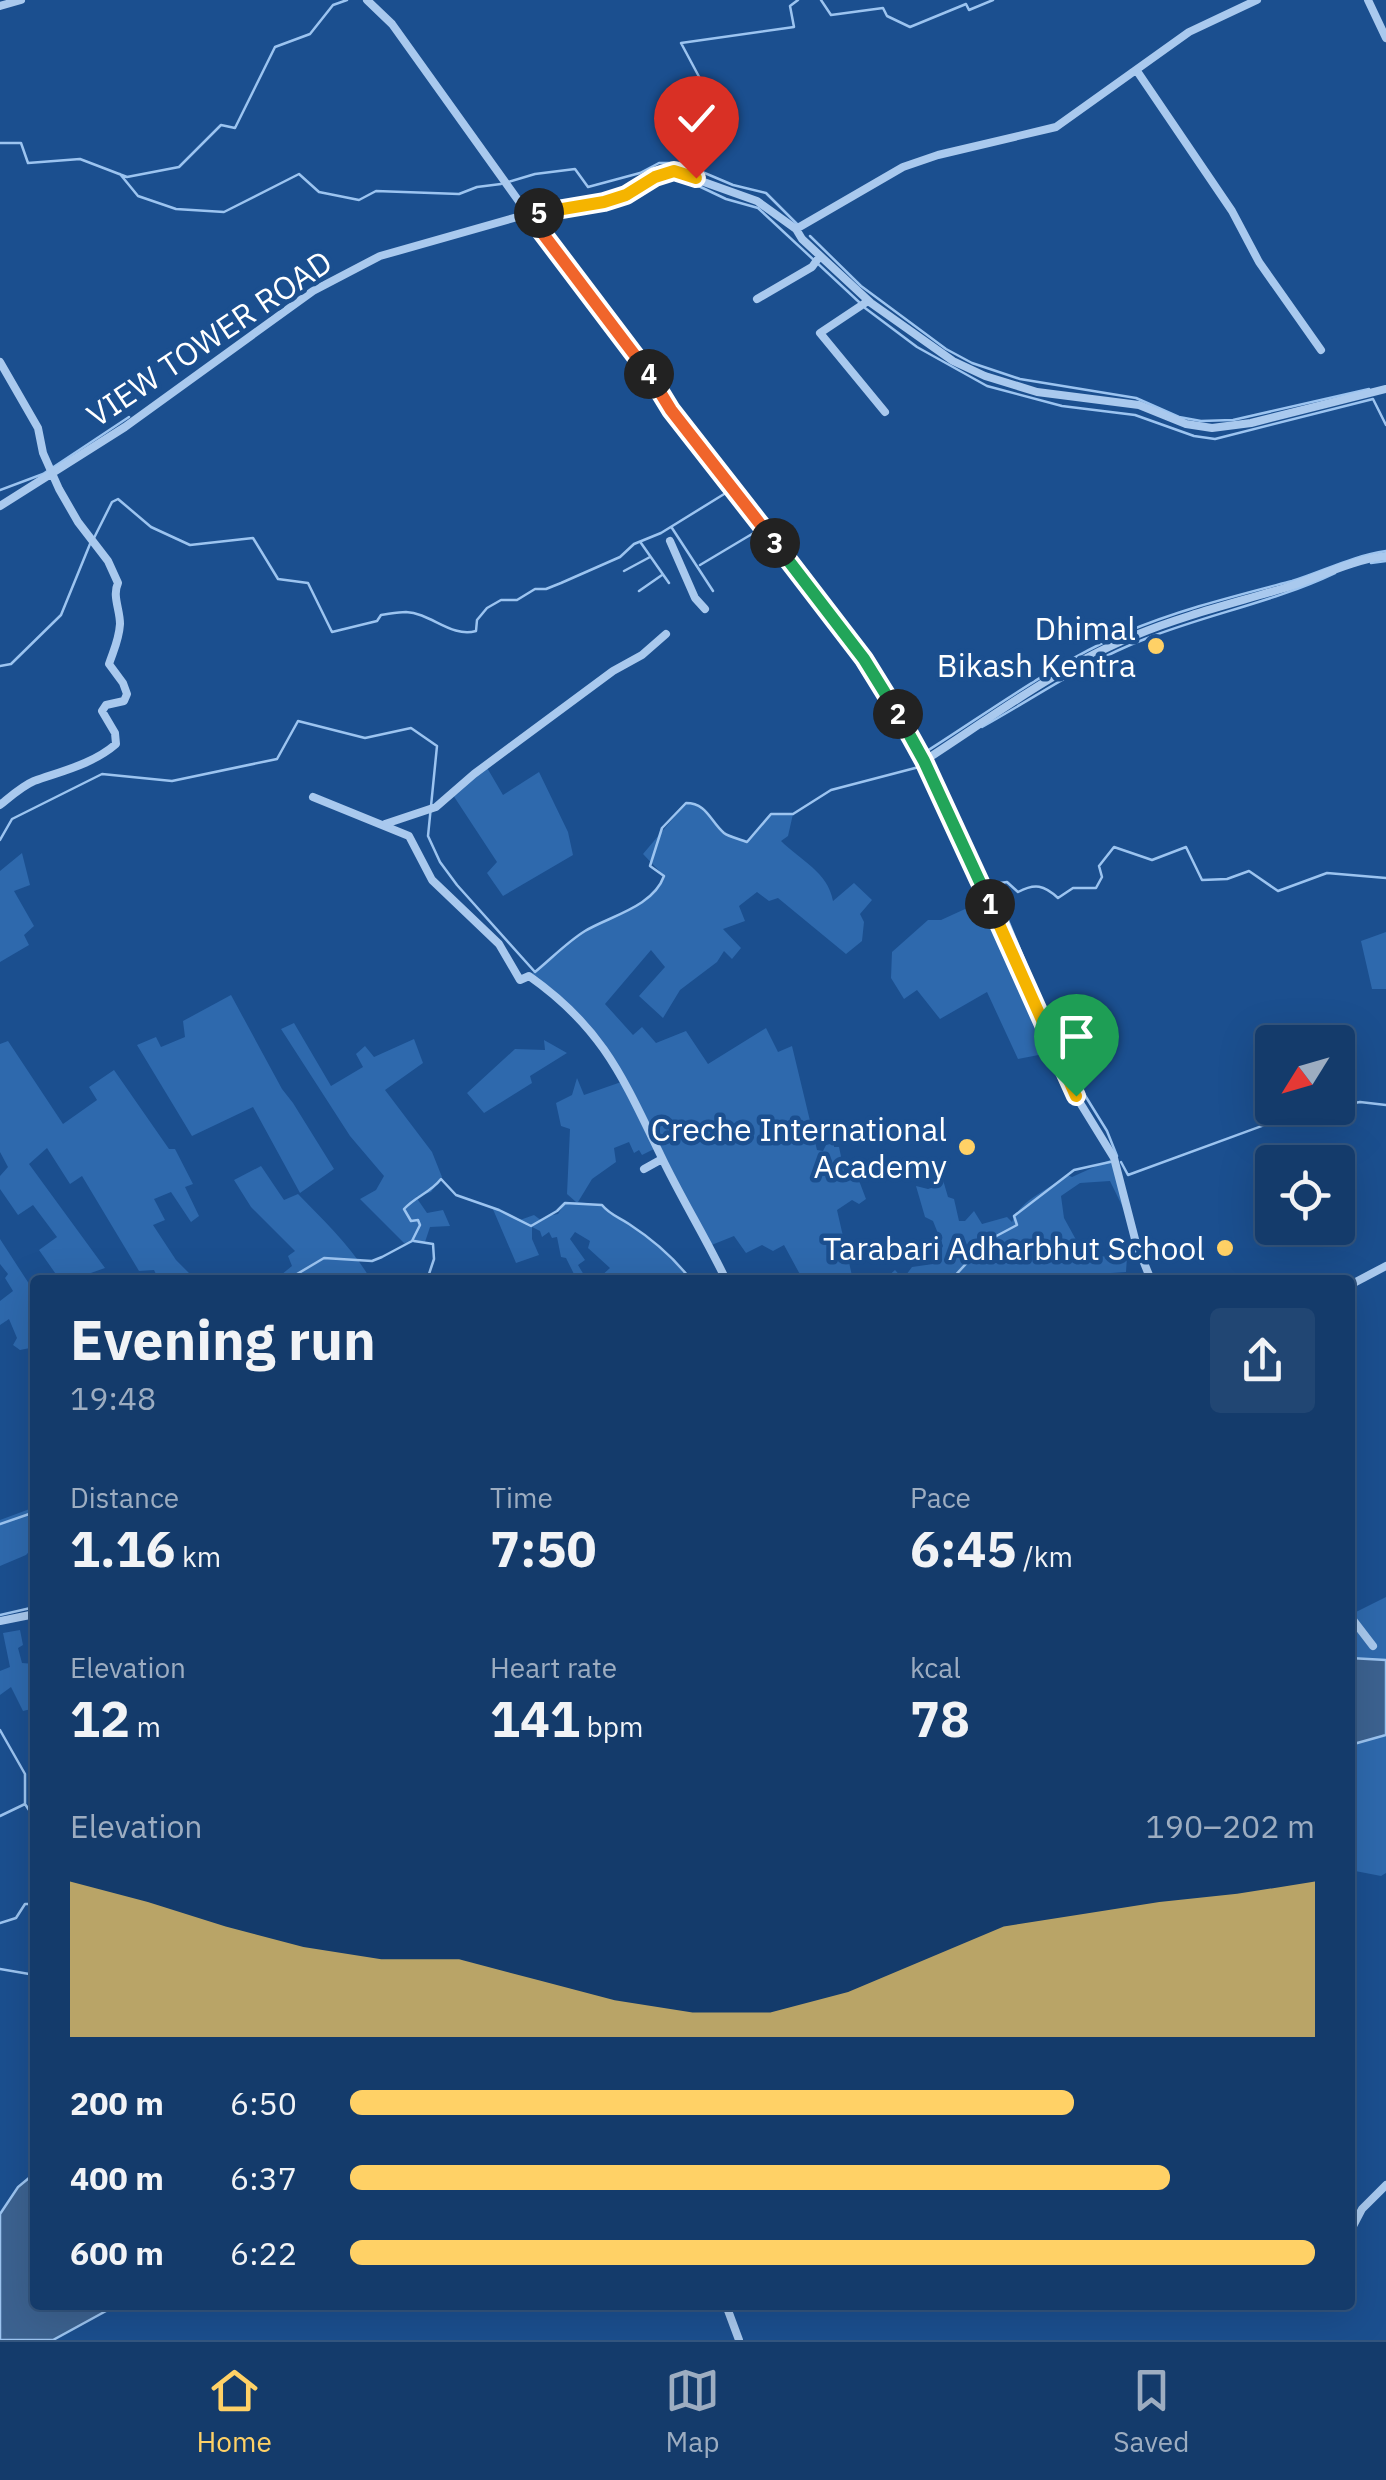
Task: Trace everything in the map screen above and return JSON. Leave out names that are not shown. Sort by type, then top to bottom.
[{"type":"street","points":[[0,6],[21,0]]},
{"type":"street","points":[[367,0],[392,24],[528,214],[642,362],[681,423],[864,659],[924,761],[1066,1080],[1114,1158],[1136,1243],[1149,1275]]},
{"type":"street","points":[[796,229],[903,167],[1056,127],[1189,32],[1256,0]]},
{"type":"street","points":[[1368,0],[1386,38]]},
{"type":"street","points":[[1138,71],[1232,212],[1259,262],[1321,350]]},
{"type":"street","name":"VIEW TOWER ROAD","points":[[0,506],[201,374],[313,291],[380,256],[528,214],[604,202],[674,171],[757,201],[796,229],[868,301],[953,361],[1036,392],[1139,405],[1186,424],[1212,428],[1236,426],[1386,389]]},
{"type":"street","points":[[757,299],[812,267],[820,256]]},
{"type":"street","points":[[868,301],[820,333],[885,412]]},
{"type":"street","points":[[0,362],[11,387],[30,412],[52,474],[118,583],[114,592],[120,617],[118,644],[109,664],[127,694],[124,701],[106,705],[102,710],[115,733],[116,744],[93,761],[32,782],[0,805]]},
{"type":"street","points":[[670,541],[695,598],[705,610]]},
{"type":"street","points":[[924,761],[1068,670],[1134,636],[1360,559],[1386,556]]},
{"type":"street","points":[[386,824],[436,807],[474,774],[666,634]]},
{"type":"street","points":[[313,797],[408,836],[432,880],[499,944],[520,980],[529,976],[586,1024],[632,1094],[723,1275]]},
{"type":"street","points":[[644,1169],[662,1159]]},
{"type":"street","points":[[1355,1282],[1386,1266]]},
{"type":"street","points":[[0,1621],[30,1615]]},
{"type":"street","points":[[1355,1623],[1373,1646]]},
{"type":"street","points":[[1355,2222],[1362,2209],[1386,2185]]},
{"type":"street","points":[[728,2310],[738,2340]]},
{"type":"shaded area","points":[[486,766],[503,795],[539,772],[568,832],[573,855],[503,896],[487,873],[497,862],[451,792]]},
{"type":"shaded area","points":[[686,803],[704,809],[726,834],[747,842],[771,814],[793,814],[788,836],[781,841],[819,874],[833,901],[854,883],[872,900],[860,914],[864,922],[862,941],[846,954],[778,898],[769,901],[757,892],[739,906],[745,921],[723,929],[741,948],[732,959],[724,951],[717,962],[680,990],[663,1018],[639,996],[665,967],[651,950],[605,1004],[633,1035],[642,1027],[656,1043],[686,1031],[708,1064],[766,1028],[778,1052],[792,1046],[817,1150],[823,1151],[826,1145],[834,1143],[834,1147],[839,1147],[846,1180],[858,1178],[866,1199],[859,1204],[852,1200],[837,1210],[852,1275],[800,1275],[784,1245],[773,1251],[762,1245],[746,1253],[734,1236],[709,1246],[656,1148],[642,1155],[639,1150],[634,1153],[629,1142],[614,1148],[616,1162],[592,1179],[578,1202],[602,1205],[655,1243],[687,1275],[602,1275],[610,1268],[588,1248],[590,1241],[575,1232],[570,1239],[585,1260],[578,1265],[584,1275],[574,1275],[566,1258],[561,1257],[557,1237],[552,1238],[549,1232],[542,1237],[532,1227],[539,1255],[516,1263],[492,1207],[520,1220],[534,1215],[542,1221],[558,1214],[565,1203],[576,1202],[567,1194],[570,1129],[561,1126],[556,1103],[572,1095],[577,1078],[584,1095],[624,1081],[597,1036],[529,976],[579,936],[651,895],[664,876],[643,854]]},
{"type":"shaded area","points":[[22,853],[30,885],[14,891],[34,926],[24,935],[29,945],[0,962],[0,871]]},
{"type":"shaded area","points":[[987,899],[1054,1052],[1018,1059],[987,992],[940,1019],[917,990],[904,999],[891,978],[892,952],[928,920],[941,920]]},
{"type":"shaded area","points":[[1386,932],[1386,989],[1372,989],[1361,941]]},
{"type":"shaded area","points":[[231,995],[282,1089],[334,1169],[300,1193],[253,1107],[192,1136],[137,1045],[156,1037],[161,1047],[185,1037],[183,1021]]},
{"type":"shaded area","points":[[294,1023],[331,1086],[363,1067],[356,1054],[365,1046],[374,1057],[414,1039],[423,1063],[385,1090],[432,1152],[442,1177],[431,1192],[416,1197],[427,1213],[443,1210],[450,1226],[430,1227],[425,1242],[404,1243],[360,1199],[376,1190],[384,1176],[350,1136],[281,1029]]},
{"type":"shaded area","points":[[544,1040],[567,1053],[530,1076],[532,1083],[484,1113],[467,1093],[515,1049],[545,1050]]},
{"type":"shaded area","points":[[8,1041],[63,1124],[97,1100],[89,1087],[114,1070],[169,1149],[175,1149],[193,1184],[185,1187],[199,1216],[191,1222],[171,1192],[154,1199],[165,1220],[153,1225],[191,1275],[139,1271],[82,1176],[70,1184],[47,1148],[29,1164],[105,1268],[85,1275],[56,1275],[39,1250],[57,1237],[33,1205],[18,1215],[0,1189],[0,1176],[8,1167],[0,1152],[0,1044]]},
{"type":"shaded area","points":[[1114,1158],[1129,1220],[1110,1181],[1080,1183],[1061,1196],[1064,1218],[1085,1256],[1127,1257],[1126,1272],[906,1275],[912,1267],[933,1264],[943,1246],[933,1221],[925,1217],[916,1186],[928,1189],[934,1187],[932,1177],[943,1180],[948,1197],[954,1199],[959,1221],[965,1221],[974,1211],[982,1224],[1007,1217],[1012,1222],[1028,1201],[1067,1175],[1072,1177]]},
{"type":"shaded area","points":[[261,1166],[284,1200],[298,1194],[346,1245],[368,1275],[281,1275],[292,1266],[288,1256],[295,1251],[251,1207],[234,1180]]},
{"type":"shaded area","points":[[0,1239],[30,1285],[30,1348],[20,1350],[13,1345],[17,1338],[9,1319],[0,1325],[0,1301],[13,1291],[0,1264]]},
{"type":"shaded area","points":[[30,1509],[30,1551],[0,1566],[0,1520]]},
{"type":"shaded area","points":[[1386,1597],[1386,1660],[1355,1658],[1355,1612]]},
{"type":"shaded area","points":[[20,1630],[23,1645],[18,1648],[22,1663],[30,1664],[30,1709],[23,1711],[11,1687],[0,1695],[0,1671],[10,1667],[3,1633]]},
{"type":"shaded area","points":[[1355,1658],[1386,1660],[1386,1735],[1355,1744]]},
{"type":"shaded area","points":[[1386,1735],[1386,1873],[1381,1876],[1355,1871],[1355,1744]]},
{"type":"shaded area","points":[[30,2177],[30,2310],[108,2310],[53,2340],[0,2340],[0,2214],[18,2187]]},
{"type":"waterway","points":[[0,143],[21,143],[28,163],[80,159],[127,177],[179,167],[221,125],[235,128],[275,47],[310,34],[333,5],[347,0]]},
{"type":"waterway","points":[[728,131],[681,43],[794,27],[790,6],[798,0]]},
{"type":"waterway","points":[[821,0],[831,15],[883,8],[887,16],[910,27],[966,4],[969,10],[993,0]]},
{"type":"waterway","points":[[683,163],[696,160],[723,139]]},
{"type":"waterway","points":[[508,182],[575,169],[588,187],[640,173],[659,163],[681,163],[733,185],[766,193],[797,224]]},
{"type":"waterway","points":[[120,174],[138,196],[176,209],[224,212],[299,174],[319,192],[359,200],[376,191],[459,194],[501,184]]},
{"type":"waterway","points":[[686,180],[726,199],[758,208],[859,302]]},
{"type":"waterway","points":[[810,236],[861,286],[946,349],[972,363],[1020,379],[1136,398],[1179,417],[1201,421],[1233,420],[1369,389]]},
{"type":"waterway","points":[[865,308],[917,347],[987,386],[1062,406],[1135,415],[1194,436],[1215,439],[1373,399],[1386,425]]},
{"type":"waterway","points":[[0,490],[43,474],[129,417]]},
{"type":"waterway","points":[[94,538],[112,502],[118,499],[151,527],[190,545],[253,538],[278,579],[308,583],[332,632],[377,621],[381,615],[406,612],[458,631],[476,631],[477,620],[501,600],[517,600],[535,589],[546,589],[620,557],[634,544],[661,533],[729,491],[780,557]]},
{"type":"waterway","points":[[672,528],[713,591]]},
{"type":"waterway","points":[[700,565],[757,531]]},
{"type":"waterway","points":[[641,543],[669,583]]},
{"type":"waterway","points":[[0,666],[11,664],[61,615],[90,544]]},
{"type":"waterway","points":[[927,751],[1048,673],[1124,633],[1186,610],[1386,551]]},
{"type":"waterway","points":[[624,571],[650,557]]},
{"type":"waterway","points":[[1371,563],[1386,561]]},
{"type":"waterway","points":[[784,563],[891,718],[936,801],[974,887],[978,886]]},
{"type":"waterway","points":[[982,727],[1124,648],[1335,573]]},
{"type":"waterway","points":[[639,591],[662,575]]},
{"type":"waterway","points":[[0,840],[12,819],[102,774],[172,781],[277,759],[298,721],[365,738],[411,728],[437,746],[428,836],[440,862],[535,972],[578,935],[651,896],[664,876],[650,866],[662,828],[686,803],[704,809],[726,834],[747,842],[771,814],[793,814],[831,790],[919,767]]},
{"type":"waterway","points":[[1117,1156],[1107,1131],[1070,1071],[993,884],[1007,882],[1018,892],[1039,887],[1058,898],[1073,888],[1096,888],[1102,877],[1099,866],[1114,847],[1152,860],[1186,847],[1202,880],[1227,879],[1249,871],[1278,891],[1327,873],[1386,878]]},
{"type":"waterway","points":[[1355,1103],[1386,1105]]},
{"type":"waterway","points":[[1121,1162],[1128,1175],[1265,1125]]},
{"type":"waterway","points":[[956,1275],[987,1241],[1017,1225],[1014,1216],[1074,1170],[1110,1162]]},
{"type":"waterway","points":[[295,1275],[324,1258],[372,1261],[412,1241],[420,1225],[418,1220],[411,1221],[404,1209],[441,1179],[456,1195],[531,1226],[565,1203],[602,1205],[655,1243],[687,1275]]},
{"type":"waterway","points":[[414,1241],[433,1244],[434,1259],[429,1275]]},
{"type":"waterway","points":[[0,1524],[30,1514]]},
{"type":"waterway","points":[[0,1615],[30,1608]]},
{"type":"waterway","points":[[0,1730],[25,1774],[25,1804]]},
{"type":"waterway","points":[[0,1816],[25,1804],[30,1812]]},
{"type":"waterway","points":[[0,1923],[16,1918],[25,1904],[30,1904]]},
{"type":"waterway","points":[[0,1969],[30,1974]]},
{"type":"place","name":"Dhimal Bikash Kentra","points":[[1156,646]]},
{"type":"place","name":"Creche International Academy","points":[[967,1147]]},
{"type":"place","name":"Tarabari Adharbhut School","points":[[1225,1248]]},
{"type":"route","points":[[696,178],[674,171],[604,202],[528,214],[642,362],[671,410],[864,659],[924,761],[1076,1096]]}]
